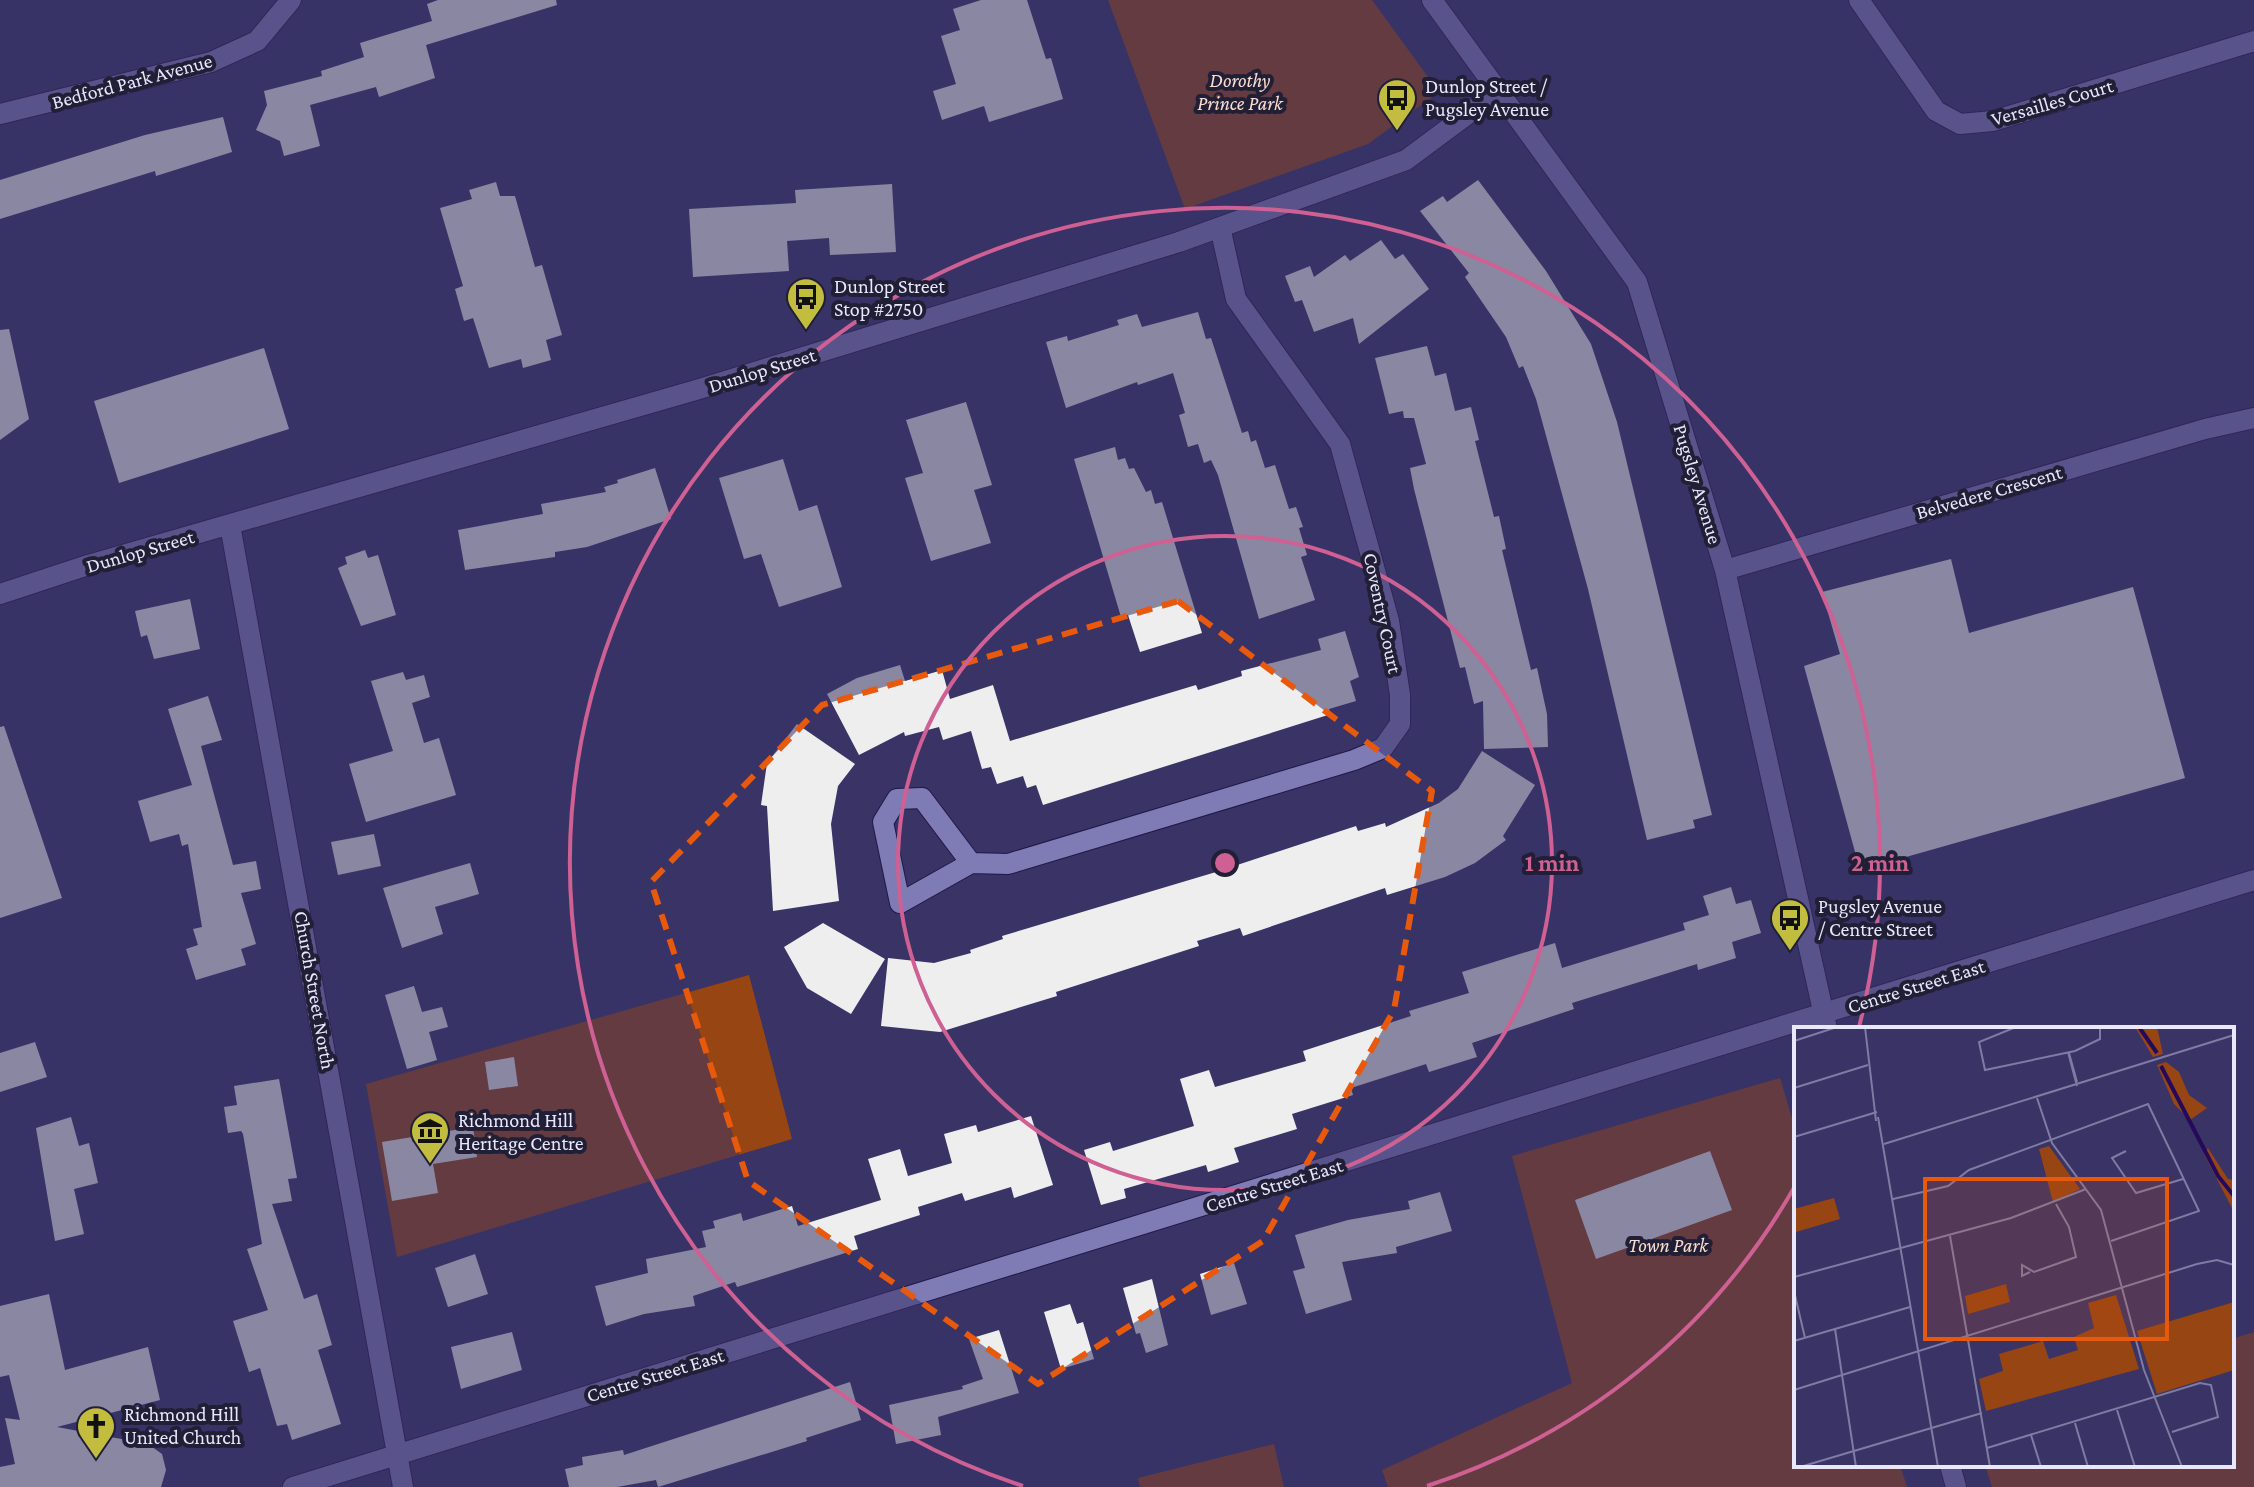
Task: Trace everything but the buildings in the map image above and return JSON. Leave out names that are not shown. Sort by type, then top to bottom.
[{"type":"street","name":"Bedford Park Avenue","points":[[0,114],[211,62],[257,41],[291,0]]},
{"type":"street","name":"Pugsley Avenue","points":[[1432,0],[1500,90],[1605,243],[1637,282],[1725,570],[1825,1022]]},
{"type":"street","name":"Versailles Court","points":[[1859,0],[1936,111],[1960,124],[1993,121],[2254,41]]},
{"type":"street","name":"Dunlop Street","points":[[0,594],[783,364],[1220,227],[1406,160],[1500,90]]},
{"type":"street","name":"Coventry Court","points":[[971,863],[922,798],[897,799],[883,822],[900,903],[971,863],[1008,864],[1354,760],[1383,748],[1400,724],[1400,695],[1389,621],[1340,444],[1236,299],[1220,227]]},
{"type":"street","name":"Belvedere Crescent","points":[[1725,570],[2205,429],[2254,418]]},
{"type":"street","name":"Church Street North","points":[[230,525],[403,1487]]},
{"type":"street","name":"Centre Street East","points":[[1825,1022],[2254,880]]},
{"type":"street","name":"Centre Street East","points":[[293,1487],[1794,1031]]},
{"type":"street","points":[[1951,1467],[1956,1487]]},
{"type":"highlighted area","points":[[1178,601],[1432,791],[1394,1010],[1263,1241],[1038,1384],[748,1181],[651,882],[822,705]]},
{"type":"green space","name":"Dorothy Prince Park","points":[[1108,0],[1372,0],[1439,92],[1368,144],[1185,209]]},
{"type":"green space","points":[[749,975],[792,1139],[397,1257],[366,1084]]},
{"type":"green space","name":"Town Park","points":[[1780,1078],[1794,1124],[1794,1467],[1901,1467],[1907,1487],[1388,1487],[1382,1470],[1572,1383],[1512,1156]]},
{"type":"green space","points":[[2254,1332],[2254,1487],[1992,1487],[1986,1467],[2234,1467],[2234,1338]]},
{"type":"green space","points":[[1274,1444],[1284,1487],[1140,1487],[1138,1478]]},
{"type":"place","name":"Dunlop Street / Pugsley Avenue","points":[[1397,132]]},
{"type":"place","name":"Dunlop Street Stop #2750","points":[[806,331]]},
{"type":"place","name":"Pugsley Avenue / Centre Street","points":[[1790,952]]},
{"type":"place","name":"Richmond Hill Heritage Centre","points":[[430,1165]]},
{"type":"place","name":"Richmond Hill United Church","points":[[96,1460]]}]
